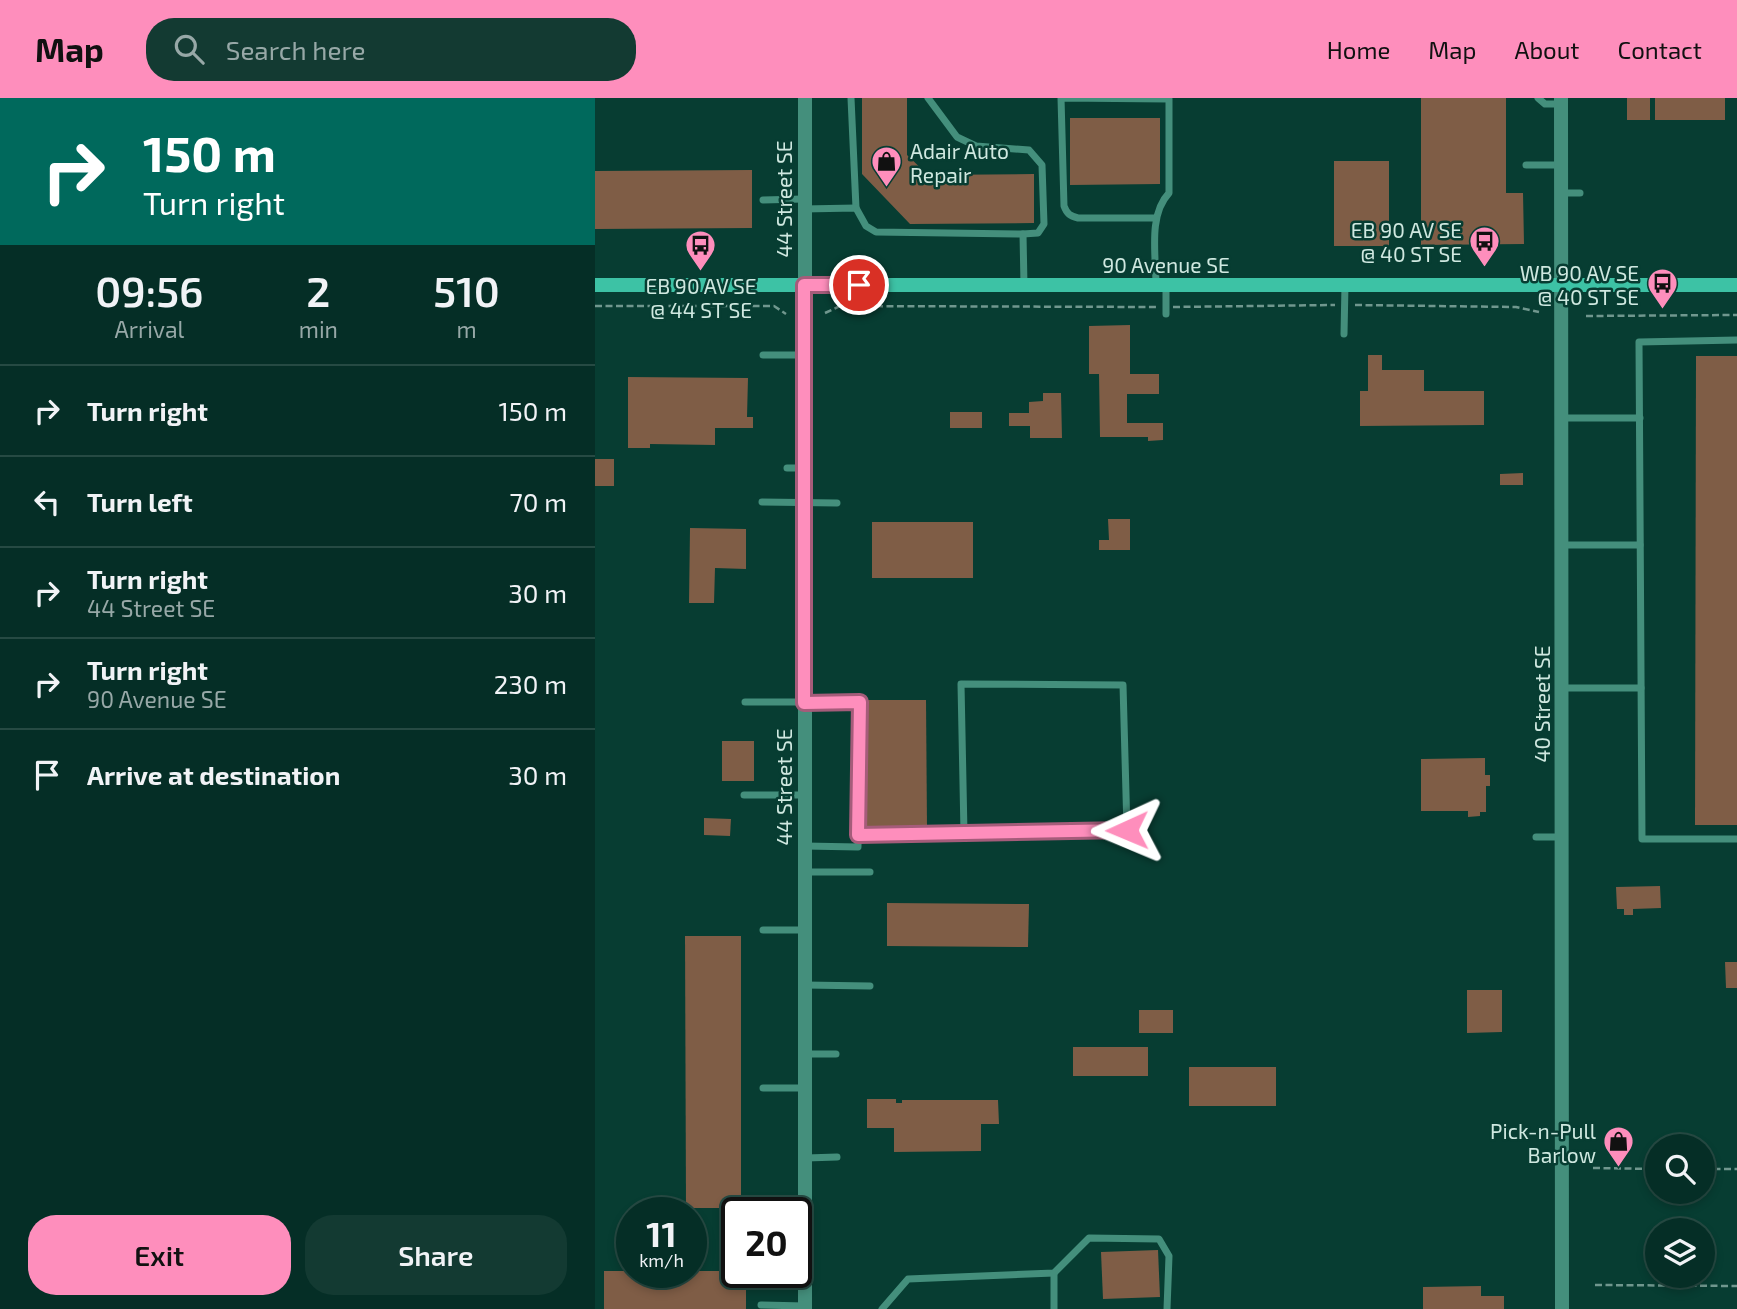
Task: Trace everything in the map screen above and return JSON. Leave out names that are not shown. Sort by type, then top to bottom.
[{"type":"street","name":"44 Street SE","points":[[805,98],[805,1197]]},
{"type":"street","name":"40 Street SE","points":[[1561,101],[1562,1309]]},
{"type":"street","name":"90 Avenue SE","points":[[595,285],[1737,285]]},
{"type":"street","name":"44 Street SE","points":[[805,1288],[805,1307]]},
{"type":"lane","points":[[851,98],[856,208],[866,226],[876,232],[1038,233],[1044,224],[1042,165],[1029,150],[976,146],[957,137],[928,98]]},
{"type":"lane","points":[[1156,218],[1079,218],[1066,212],[1063,206],[1061,98],[1170,99],[1169,193],[1160,202],[1156,218],[1161,285],[1166,311]]},
{"type":"lane","points":[[1538,98],[1545,104],[1561,101]]},
{"type":"lane","points":[[1525,164],[1561,165]]},
{"type":"lane","points":[[1561,193],[1580,192]]},
{"type":"lane","points":[[763,200],[856,208]]},
{"type":"lane","points":[[1023,234],[1024,285]]},
{"type":"lane","points":[[1345,285],[1345,334]]},
{"type":"lane","points":[[1737,340],[1639,342],[1642,839],[1737,839]]},
{"type":"lane","points":[[763,355],[804,355]]},
{"type":"lane","points":[[1561,418],[1640,418]]},
{"type":"lane","points":[[787,468],[804,468]]},
{"type":"lane","points":[[762,502],[837,503]]},
{"type":"lane","points":[[1562,545],[1640,545]]},
{"type":"lane","points":[[858,835],[1127,830],[1123,685],[961,684],[964,832]]},
{"type":"lane","points":[[1562,688],[1641,688]]},
{"type":"lane","points":[[745,702],[860,702],[858,847],[804,846]]},
{"type":"lane","points":[[744,795],[804,795]]},
{"type":"lane","points":[[1536,838],[1562,838]]},
{"type":"lane","points":[[804,872],[870,872]]},
{"type":"lane","points":[[763,930],[804,930]]},
{"type":"lane","points":[[805,985],[870,986]]},
{"type":"lane","points":[[805,1055],[836,1054]]},
{"type":"lane","points":[[763,1088],[805,1088]]},
{"type":"lane","points":[[805,1158],[837,1157]]},
{"type":"lane","points":[[1053,1309],[1055,1273],[1089,1238],[1159,1239],[1170,1255],[1167,1309]]},
{"type":"lane","points":[[882,1309],[908,1279],[1055,1273]]},
{"type":"lane","points":[[761,1305],[805,1307]]},
{"type":"path","points":[[825,313],[840,306],[1166,311],[1345,305],[1516,307],[1539,312]]},
{"type":"path","points":[[595,306],[774,306],[786,314]]},
{"type":"path","points":[[1586,316],[1737,315]]},
{"type":"path","points":[[1593,1168],[1645,1169]]},
{"type":"path","points":[[1715,1169],[1737,1169]]},
{"type":"path","points":[[1595,1285],[1737,1286]]},
{"type":"building","points":[[862,98],[907,98],[907,155],[928,175],[1034,174],[1034,223],[910,224],[862,174]]},
{"type":"building","points":[[1421,98],[1506,98],[1506,193],[1523,193],[1524,244],[1421,245]]},
{"type":"building","points":[[1627,98],[1650,98],[1650,120],[1627,120]]},
{"type":"building","points":[[1655,98],[1725,98],[1725,120],[1655,120]]},
{"type":"building","points":[[1070,118],[1160,118],[1160,184],[1070,185]]},
{"type":"building","points":[[1334,161],[1389,161],[1389,246],[1334,246]]},
{"type":"building","points":[[752,170],[752,228],[595,229],[595,171]]},
{"type":"building","points":[[1130,325],[1130,374],[1159,374],[1159,394],[1127,394],[1127,423],[1163,423],[1163,440],[1148,441],[1148,437],[1100,437],[1099,374],[1089,374],[1089,326]]},
{"type":"building","points":[[1368,355],[1382,355],[1382,370],[1424,370],[1424,391],[1484,391],[1484,425],[1360,426],[1360,391],[1368,391]]},
{"type":"building","points":[[1696,356],[1737,356],[1737,825],[1695,825]]},
{"type":"building","points":[[628,377],[748,378],[747,417],[753,417],[753,428],[715,428],[715,445],[650,444],[650,448],[628,448]]},
{"type":"building","points":[[1043,393],[1061,393],[1062,438],[1030,438],[1030,426],[1009,426],[1009,413],[1029,413],[1029,402],[1043,401]]},
{"type":"building","points":[[950,412],[982,412],[982,428],[950,428]]},
{"type":"building","points":[[595,459],[614,459],[614,486],[595,486]]},
{"type":"building","points":[[1523,473],[1523,485],[1500,485],[1500,474]]},
{"type":"building","points":[[1108,519],[1130,519],[1130,550],[1099,550],[1099,540],[1109,540]]},
{"type":"building","points":[[872,522],[973,522],[973,578],[872,578]]},
{"type":"building","points":[[690,528],[746,529],[746,569],[715,568],[714,603],[689,603]]},
{"type":"building","points":[[865,700],[926,700],[927,826],[866,827]]},
{"type":"building","points":[[722,741],[754,741],[754,781],[722,781]]},
{"type":"building","points":[[1485,758],[1485,775],[1490,775],[1490,786],[1486,786],[1486,812],[1480,812],[1480,816],[1468,817],[1468,811],[1421,811],[1421,759]]},
{"type":"building","points":[[704,818],[731,819],[730,836],[704,835]]},
{"type":"building","points":[[1660,886],[1661,908],[1633,909],[1633,915],[1624,915],[1624,909],[1617,909],[1616,887]]},
{"type":"building","points":[[887,903],[1029,904],[1028,947],[887,946]]},
{"type":"building","points":[[685,936],[741,936],[741,1197],[721,1197],[721,1208],[707,1208],[707,1197],[686,1197]]},
{"type":"building","points":[[1725,962],[1737,962],[1737,988],[1726,988]]},
{"type":"building","points":[[1467,990],[1502,990],[1502,1032],[1467,1033]]},
{"type":"building","points":[[1139,1010],[1173,1010],[1173,1033],[1139,1033]]},
{"type":"building","points":[[1073,1047],[1148,1047],[1148,1076],[1073,1076]]},
{"type":"building","points":[[1189,1067],[1276,1067],[1276,1106],[1189,1106]]},
{"type":"building","points":[[867,1099],[896,1099],[896,1103],[902,1103],[902,1100],[998,1100],[999,1124],[981,1124],[981,1151],[894,1152],[894,1128],[867,1128]]},
{"type":"building","points":[[1158,1250],[1160,1297],[1103,1299],[1101,1252]]},
{"type":"building","points":[[604,1271],[616,1271],[616,1288],[707,1288],[707,1271],[721,1271],[721,1288],[746,1288],[746,1309],[604,1309]]},
{"type":"building","points":[[1481,1286],[1481,1296],[1504,1296],[1504,1309],[1423,1309],[1423,1287]]},
{"type":"place","name":"Adair Auto Repair","points":[[887,189]]},
{"type":"place","name":"EB 90 AV SE @ 40 ST SE","points":[[1485,268]]},
{"type":"place","name":"EB 90 AV SE @ 44 ST SE","points":[[701,272]]},
{"type":"place","name":"WB 90 AV SE @ 40 ST SE","points":[[1662,311]]},
{"type":"place","name":"Pick-n-Pull Barlow","points":[[1619,1169]]},
{"type":"route","points":[[859,285],[804,285],[804,703],[860,702],[858,835],[1127,830]]}]
